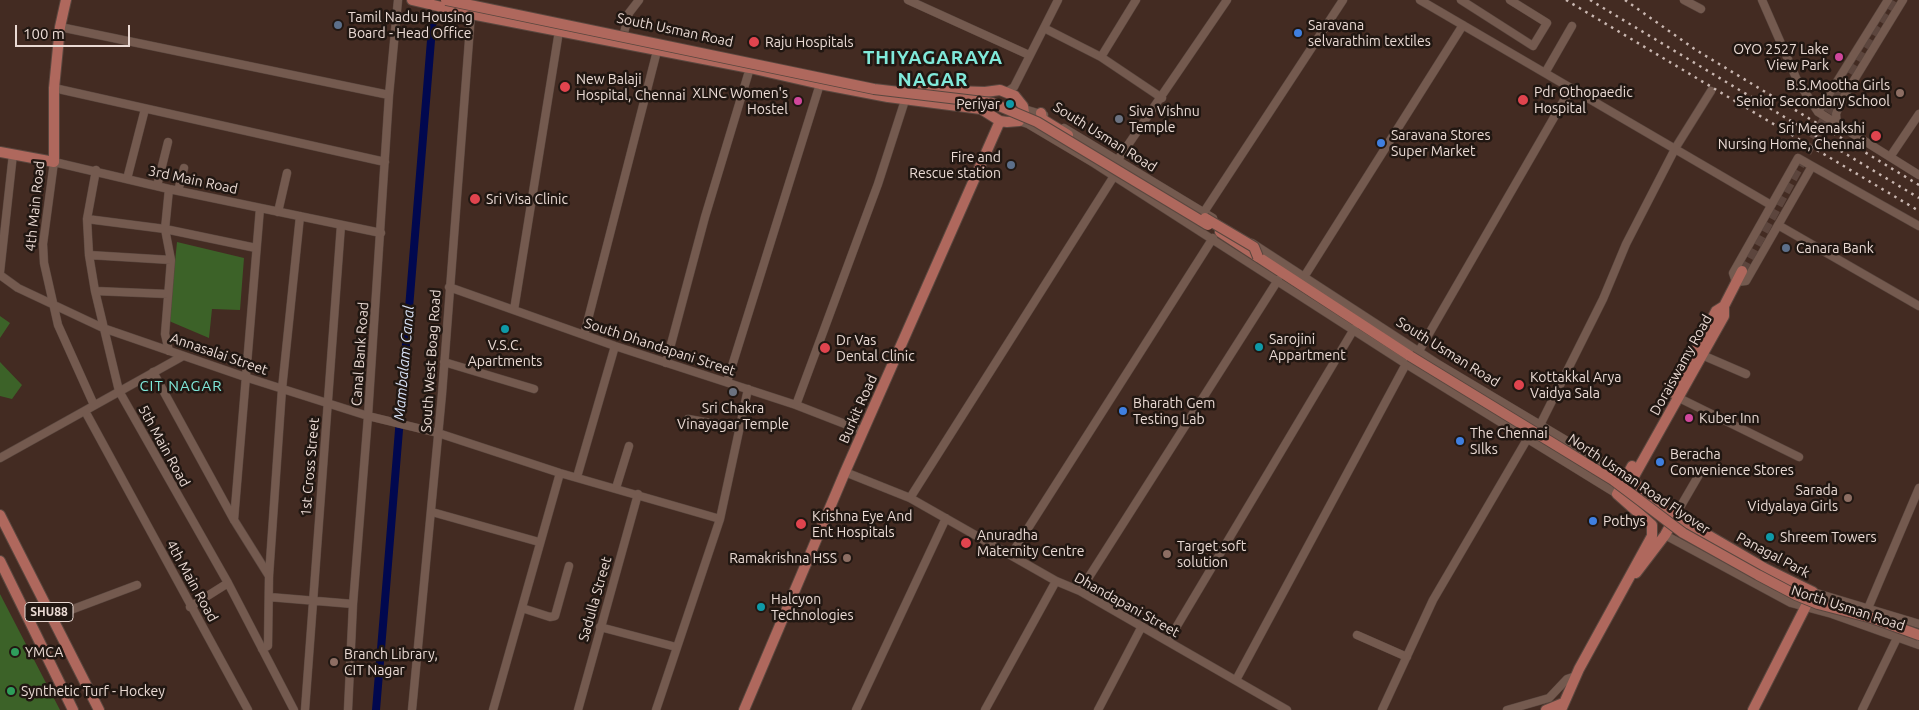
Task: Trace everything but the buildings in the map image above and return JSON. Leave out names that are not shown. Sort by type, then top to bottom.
[{"type":"main road","name":"4th Main Road","points":[[54,162],[54,88],[60,27],[66,0]]},
{"type":"main road","name":"South Usman Road","points":[[412,0],[471,14],[750,68],[820,84],[907,94],[985,92],[995,90],[1007,92]]},
{"type":"main road","name":"South Usman Road","points":[[446,0],[874,89],[992,103],[1037,122],[1192,214],[1258,256]]},
{"type":"main road","name":"South Usman Road","points":[[472,0],[981,109],[1000,121],[1019,121]]},
{"type":"main road","points":[[471,14],[472,0]]},
{"type":"main road","points":[[981,109],[985,92]]},
{"type":"main road","points":[[1007,92],[1015,96],[1024,109],[1023,116],[1019,121]]},
{"type":"main road","points":[[1041,113],[1042,119],[1069,136],[1254,247],[1258,256]]},
{"type":"main road","name":"Burkit Road","points":[[744,710],[845,472],[1000,121]]},
{"type":"main road","name":"3rd Main Road","points":[[0,152],[54,162]]},
{"type":"main road","name":"North Usman Road Flyover","points":[[1258,256],[1412,357],[1613,480],[1683,533],[1796,595],[1818,604],[1872,618],[1919,635]]},
{"type":"main road","points":[[1724,306],[1742,271]]},
{"type":"main road","points":[[1294,291],[1300,291],[1412,364],[1424,364]]},
{"type":"main road","name":"Doraiswamy Road","points":[[1617,494],[1628,472],[1702,355],[1724,316],[1724,306]]},
{"type":"main road","name":"Doraiswamy Road","points":[[1644,492],[1633,480],[1634,475],[1676,396],[1716,312],[1724,306]]},
{"type":"main road","name":"Panagal Park","points":[[1644,492],[1658,506],[1766,569],[1813,592],[1753,710]]},
{"type":"main road","points":[[1546,710],[1562,706],[1576,676],[1652,536],[1652,525],[1617,494]]},
{"type":"main road","name":"SHU88","points":[[0,515],[99,710]]},
{"type":"main road","points":[[1628,580],[1636,573],[1665,535],[1675,516]]},
{"type":"main road","name":"SHU88","points":[[0,561],[74,710]]},
{"type":"street","name":"Canal Bank Road","points":[[348,710],[353,604],[381,233],[389,95],[398,0]]},
{"type":"street","points":[[624,33],[629,12],[639,0]]},
{"type":"street","points":[[908,0],[1029,55]]},
{"type":"street","points":[[1007,92],[1014,87],[1058,0]]},
{"type":"street","points":[[1101,57],[1136,0]]},
{"type":"street","points":[[1117,161],[1162,98],[1227,0]]},
{"type":"street","points":[[1194,227],[1343,0]]},
{"type":"street","points":[[1420,0],[1434,3],[1464,25],[1772,204]]},
{"type":"street","points":[[1461,0],[1533,46],[1547,23],[1510,0]]},
{"type":"street","points":[[1684,0],[1701,9]]},
{"type":"street","points":[[1762,0],[1796,80],[1818,112],[1837,126],[1919,175]]},
{"type":"street","points":[[1818,112],[1888,0]]},
{"type":"street","points":[[1837,126],[1836,114],[1840,103],[1903,0]]},
{"type":"street","name":"South West Boag Road","points":[[412,710],[432,512],[471,14]]},
{"type":"street","points":[[1304,277],[1464,25]]},
{"type":"street","points":[[1545,72],[1572,26]]},
{"type":"street","points":[[60,27],[389,95]]},
{"type":"street","points":[[1044,28],[1101,57],[1162,98]]},
{"type":"street","points":[[514,310],[559,31]]},
{"type":"street","points":[[584,335],[657,51]]},
{"type":"street","points":[[666,363],[705,217],[750,68]]},
{"type":"street","points":[[727,382],[820,84]]},
{"type":"street","points":[[54,88],[385,162]]},
{"type":"street","points":[[1236,680],[1412,357],[1571,88]]},
{"type":"street","points":[[1382,710],[1433,600],[1526,439],[1541,425],[1603,299],[1626,244],[1676,147],[1711,91]]},
{"type":"street","points":[[796,406],[840,291],[907,94]]},
{"type":"street","points":[[127,179],[145,109]]},
{"type":"street","name":"South Usman Road","points":[[1024,109],[1041,113],[1117,161],[1204,212],[1304,277],[1526,439],[1617,494]]},
{"type":"street","points":[[1890,157],[1918,117]]},
{"type":"street","name":"South Usman Road","points":[[1019,121],[1028,124],[1114,176],[1354,329],[1412,357],[1541,425],[1621,474],[1628,472]]},
{"type":"street","points":[[157,186],[168,142]]},
{"type":"street","points":[[0,273],[13,154]]},
{"type":"street","points":[[1812,166],[1746,281],[1736,282],[1734,273],[1798,158],[1919,226]]},
{"type":"street","name":"3rd Main Road","points":[[54,162],[96,170],[178,191],[381,233]]},
{"type":"street","name":"4th Main Road","points":[[54,162],[43,244],[44,262],[58,326],[94,405]]},
{"type":"street","points":[[178,191],[184,168]]},
{"type":"street","name":"5th Main Road","points":[[96,170],[87,219],[89,255],[103,328],[119,391],[228,583],[294,710]]},
{"type":"street","points":[[278,212],[288,173]]},
{"type":"street","points":[[910,498],[1114,176]]},
{"type":"street","points":[[169,189],[165,229],[171,260],[166,334],[169,350]]},
{"type":"street","points":[[234,520],[260,208]]},
{"type":"street","points":[[262,649],[268,646],[269,576],[282,389],[300,216]]},
{"type":"street","points":[[87,219],[165,229],[256,248]]},
{"type":"street","name":"1st Cross Street","points":[[305,710],[341,225]]},
{"type":"street","points":[[1778,225],[1919,306]]},
{"type":"street","points":[[1011,554],[1213,238]]},
{"type":"street","points":[[89,255],[171,260]]},
{"type":"street","name":"Annasalai Street","points":[[0,273],[18,288],[103,328],[183,356],[368,416],[438,433],[560,473],[720,519]]},
{"type":"street","points":[[1080,591],[1278,280]]},
{"type":"street","name":"South Dhandapani Street","points":[[449,287],[615,346],[748,389],[863,431]]},
{"type":"street","points":[[95,291],[168,294]]},
{"type":"street","points":[[1168,641],[1354,329]]},
{"type":"street","points":[[577,477],[615,346]]},
{"type":"street","points":[[1702,355],[1746,374]]},
{"type":"street","points":[[0,458],[183,356]]},
{"type":"street","points":[[444,362],[534,389]]},
{"type":"street","points":[[153,372],[234,520],[269,576]]},
{"type":"street","points":[[656,710],[720,519],[748,389]]},
{"type":"street","points":[[1676,396],[1799,457]]},
{"type":"street","name":"4th Main Road","points":[[85,411],[190,607],[248,710]]},
{"type":"street","points":[[688,419],[739,428]]},
{"type":"street","points":[[616,488],[629,446]]},
{"type":"street","name":"Dhandapani Street","points":[[845,472],[910,498],[1056,581],[1080,591],[1287,710]]},
{"type":"street","points":[[493,710],[560,473]]},
{"type":"street","points":[[1675,516],[1700,473]]},
{"type":"street","points":[[1861,625],[1919,488]]},
{"type":"street","name":"Sadulla Street","points":[[578,710],[638,494]]},
{"type":"street","points":[[432,512],[539,542]]},
{"type":"street","points":[[856,710],[946,518]]},
{"type":"street","name":"North Usman Road","points":[[1665,535],[1782,599],[1919,645]]},
{"type":"street","points":[[522,608],[550,617],[554,616],[569,566]]},
{"type":"street","points":[[985,710],[1056,581]]},
{"type":"street","points":[[190,607],[228,583]]},
{"type":"street","points":[[52,617],[137,585]]},
{"type":"street","name":"North Usman Road","points":[[1813,592],[1919,624]]},
{"type":"street","points":[[269,597],[353,604]]},
{"type":"street","points":[[1098,710],[1142,626]]},
{"type":"street","points":[[600,627],[676,647]]},
{"type":"street","points":[[1357,634],[1407,656]]},
{"type":"street","points":[[1862,710],[1897,638]]},
{"type":"street","points":[[1507,710],[1549,698],[1567,679],[1576,676]]},
{"type":"green space","points":[[177,242],[244,258],[240,310],[212,309],[209,338],[169,321]]},
{"type":"green space","points":[[0,316],[10,323],[0,338]]},
{"type":"green space","points":[[0,362],[22,385],[12,399],[0,396]]},
{"type":"green space","name":"YMCA","points":[[0,594],[60,710],[0,710]]},
{"type":"waterway","name":"Mambalam Canal","points":[[376,710],[433,16]]},
{"type":"tunnel","points":[[1742,271],[1828,113],[1895,0]]},
{"type":"railway","points":[[1566,0],[1919,211]]},
{"type":"railway","points":[[1590,0],[1919,198]]},
{"type":"railway","points":[[1625,0],[1696,50],[1919,185]]},
{"type":"place","name":"Tamil Nadu Housing Board - Head Office","points":[[338,25]]},
{"type":"place","name":"Saravana selvarathim textiles","points":[[1298,33]]},
{"type":"place","name":"Raju Hospitals","points":[[754,42]]},
{"type":"place","name":"OYO 2527 Lake View Park","points":[[1839,57]]},
{"type":"place","name":"New Balaji Hospital, Chennai","points":[[565,87]]},
{"type":"place","name":"B.S.Mootha Girls Senior Secondary School","points":[[1900,93]]},
{"type":"place","name":"Pdr Othopaedic Hospital","points":[[1523,100]]},
{"type":"place","name":"XLNC Women's Hostel","points":[[798,101]]},
{"type":"place","name":"Periyar","points":[[1010,104]]},
{"type":"place","name":"Siva Vishnu Temple","points":[[1119,119]]},
{"type":"place","name":"Sri Meenakshi Nursing Home, Chennai","points":[[1876,136]]},
{"type":"place","name":"Saravana Stores Super Market","points":[[1381,143]]},
{"type":"place","name":"Fire and Rescue station","points":[[1011,165]]},
{"type":"place","name":"Sri Visa Clinic","points":[[475,199]]},
{"type":"place","name":"Canara Bank","points":[[1786,248]]},
{"type":"place","name":"V.S.C. Apartments","points":[[505,329]]},
{"type":"place","name":"Sarojini Appartment","points":[[1259,347]]},
{"type":"place","name":"Dr Vas Dental Clinic","points":[[825,348]]},
{"type":"place","name":"Kottakkal Arya Vaidya Sala","points":[[1519,385]]},
{"type":"place","name":"Sri Chakra Vinayagar Temple","points":[[733,392]]},
{"type":"place","name":"Bharath Gem Testing Lab","points":[[1123,411]]},
{"type":"place","name":"Kuber Inn","points":[[1689,418]]},
{"type":"place","name":"The Chennai SIlks","points":[[1460,441]]},
{"type":"place","name":"Beracha Convenience Stores","points":[[1660,462]]},
{"type":"place","name":"Sarada Vidyalaya Girls","points":[[1848,498]]},
{"type":"place","name":"Pothys","points":[[1593,521]]},
{"type":"place","name":"Krishna Eye And Ent Hospitals","points":[[801,524]]},
{"type":"place","name":"Shreem Towers","points":[[1770,537]]},
{"type":"place","name":"Anuradha Maternity Centre","points":[[966,543]]},
{"type":"place","name":"Target soft solution","points":[[1167,554]]},
{"type":"place","name":"Ramakrishna HSS","points":[[847,558]]},
{"type":"place","name":"Halcyon Technologies","points":[[761,607]]},
{"type":"place","name":"YMCA","points":[[15,652]]},
{"type":"place","name":"Branch Library, CIT Nagar","points":[[334,662]]},
{"type":"place","name":"Synthetic Turf - Hockey","points":[[11,691]]},
{"type":"district","name":"THIYAGARAYA NAGAR","points":[[933,69]]},
{"type":"district","name":"CIT NAGAR","points":[[181,386]]}]
